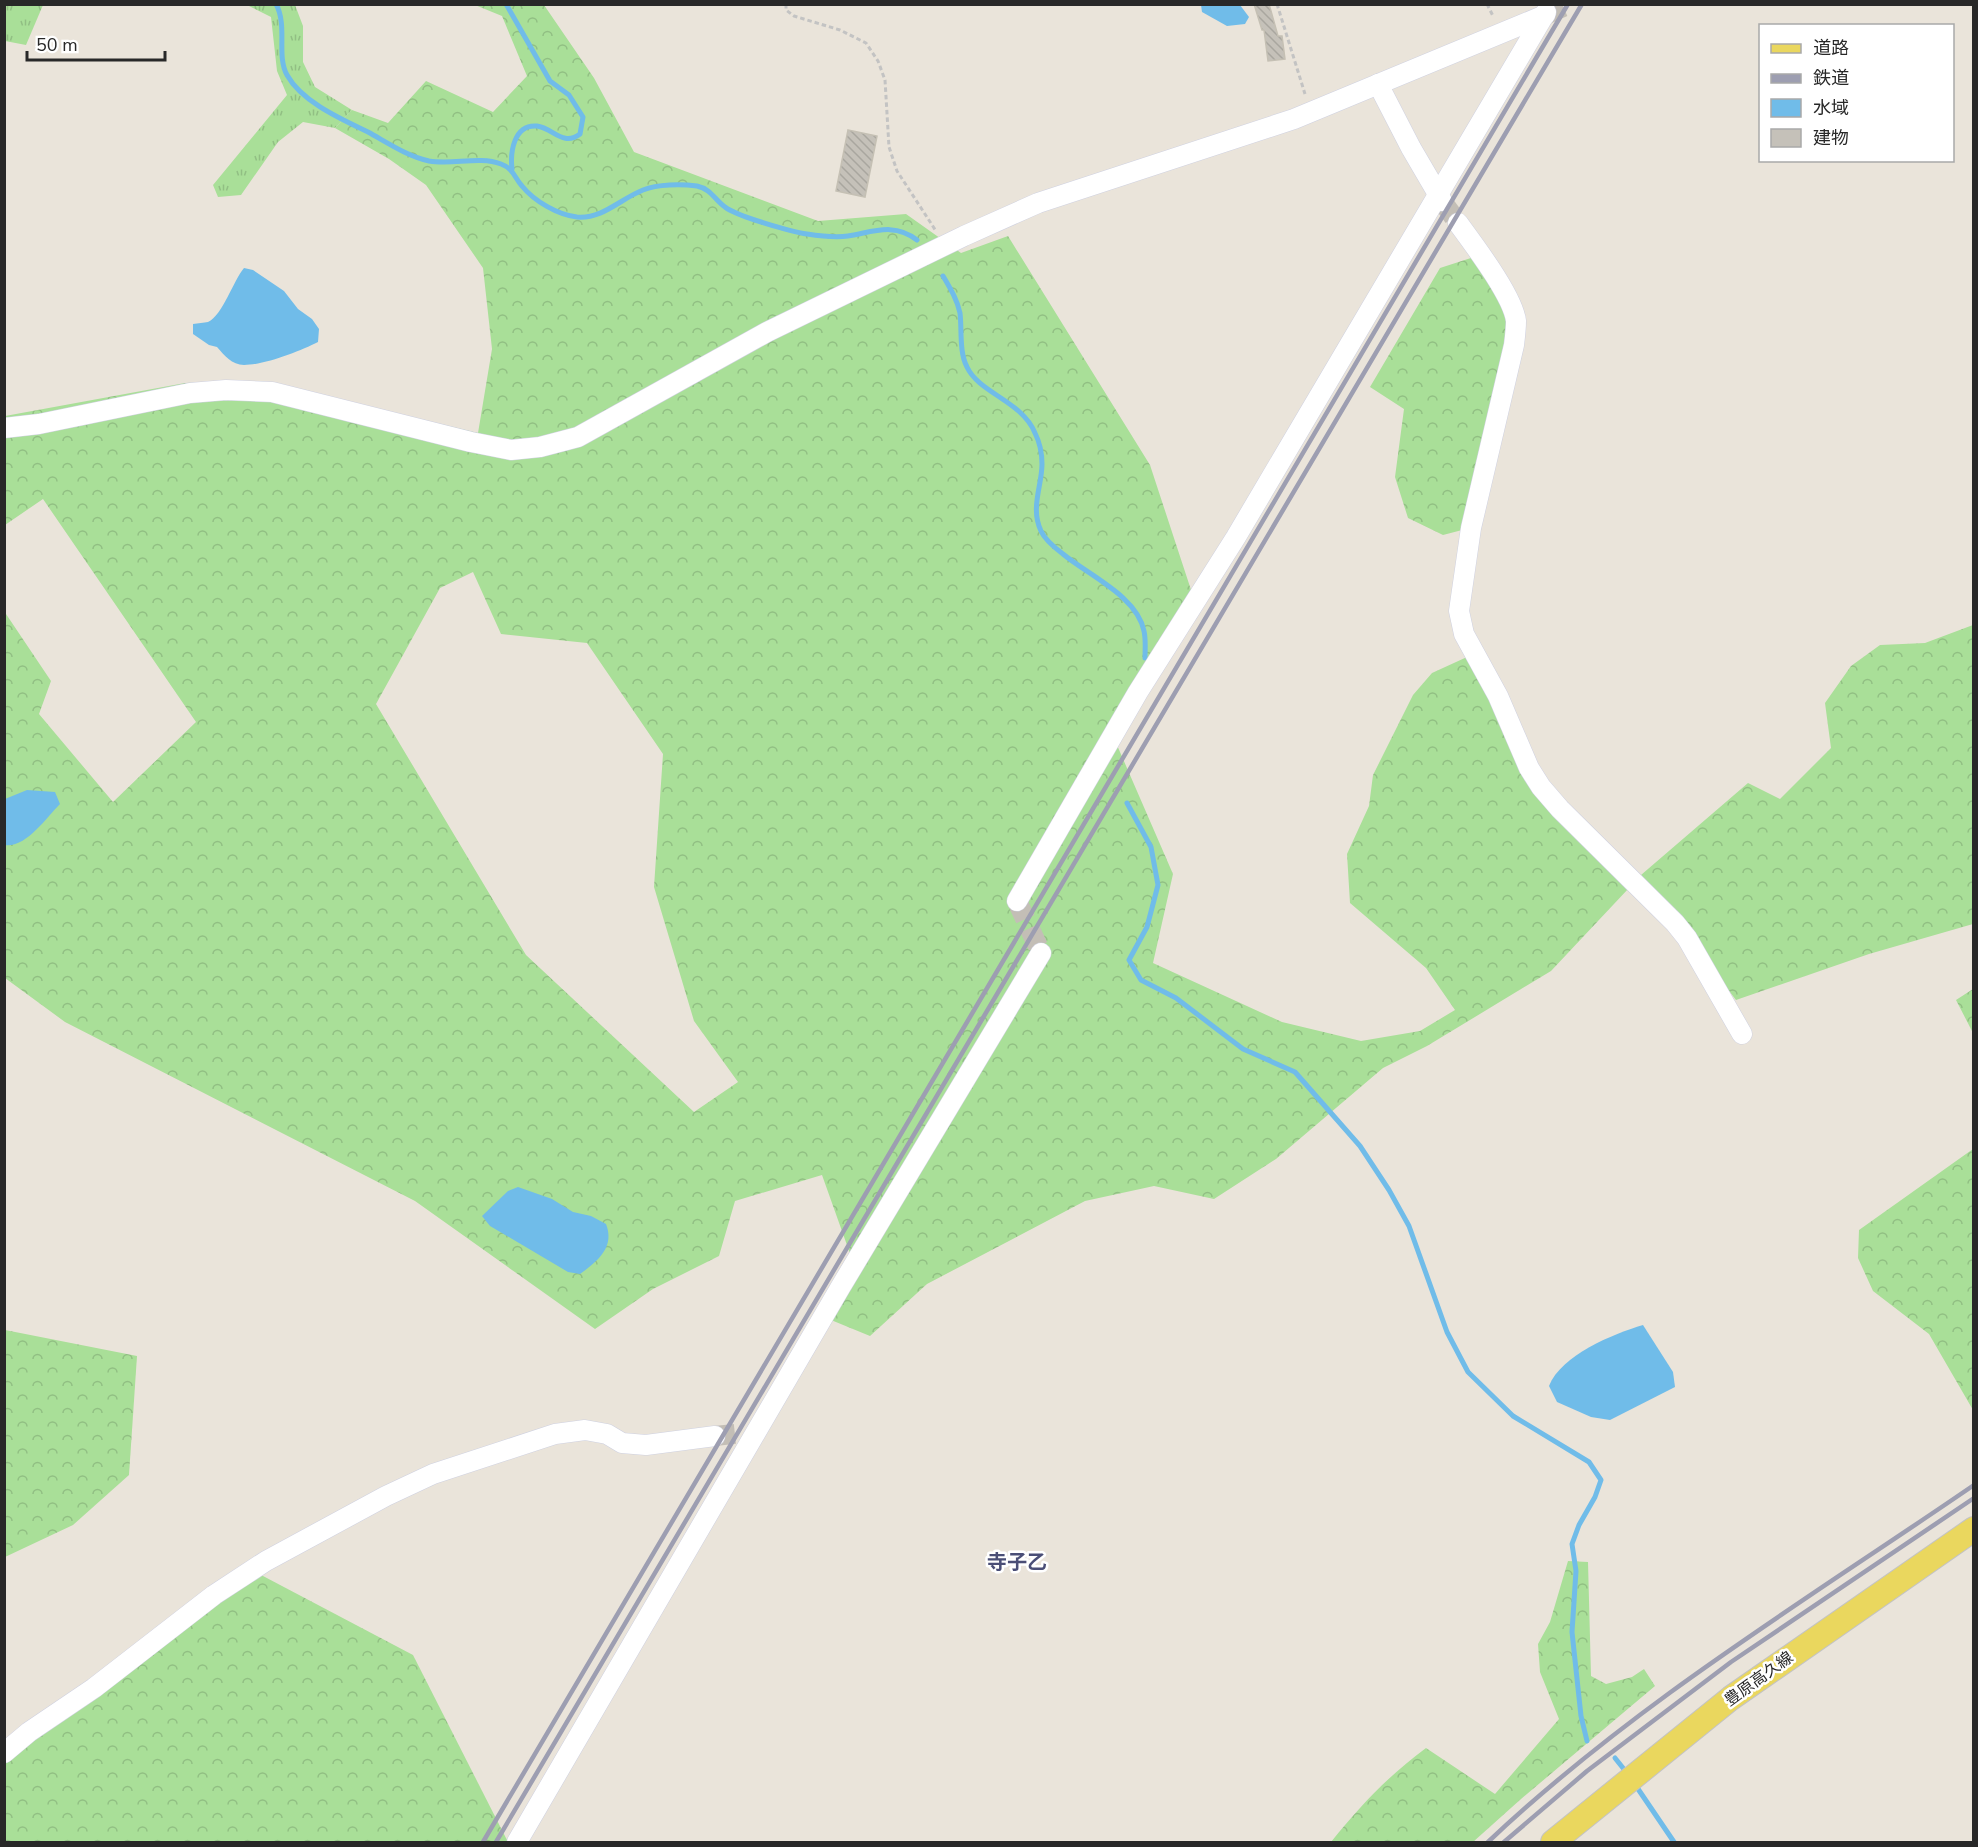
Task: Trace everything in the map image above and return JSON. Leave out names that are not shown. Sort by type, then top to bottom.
[{"type":"main road","name":"豊原高久線","points":[[1554,1842],[1731,1698],[1974,1529]]},
{"type":"street","points":[[4,428],[39,424],[190,393],[226,390],[272,392],[511,450],[540,447],[578,437],[767,332],[945,245],[1038,203],[1310,112],[1547,10]]},
{"type":"street","points":[[1017,901],[1138,692],[1236,537],[1440,198],[1547,10]]},
{"type":"street","points":[[1378,84],[1440,198]]},
{"type":"street","points":[[1458,223],[1489,268],[1511,306],[1516,321],[1514,345],[1471,528],[1460,611],[1464,634],[1498,696],[1529,768],[1541,787],[1560,809],[1675,923],[1687,938],[1742,1034]]},
{"type":"street","points":[[517,1842],[749,1434],[1041,953]]},
{"type":"street","points":[[4,1753],[29,1732],[94,1688],[214,1595],[266,1561],[386,1496],[433,1474],[555,1434],[585,1430],[607,1434],[622,1443],[646,1445],[715,1436]]},
{"type":"path","points":[[786,4],[786,10],[794,16],[840,30],[866,43],[878,61],[885,80],[889,147],[897,171],[945,245]]},
{"type":"path","points":[[1277,4],[1310,112]]},
{"type":"green space","points":[[4,5],[43,5],[26,45],[5,41]]},
{"type":"green space","points":[[247,5],[295,5],[303,26],[303,62],[315,87],[352,110],[335,128],[303,122],[278,142],[241,195],[218,197],[213,185],[287,95],[277,71],[271,17]]},
{"type":"green space","points":[[475,5],[544,5],[594,78],[634,152],[818,221],[906,214],[961,253],[1008,236],[1150,465],[1194,599],[1110,729],[1173,874],[1153,963],[1282,1022],[1361,1041],[1420,1031],[1455,1010],[1426,968],[1350,903],[1347,854],[1369,806],[1373,775],[1413,695],[1432,673],[1467,657],[1495,700],[1525,773],[1629,888],[1551,971],[1427,1046],[1383,1068],[1276,1159],[1214,1199],[1154,1186],[1085,1201],[927,1284],[870,1336],[831,1320],[858,1276],[822,1175],[735,1201],[719,1256],[653,1289],[595,1329],[415,1201],[65,1022],[5,978],[4,611],[51,681],[39,714],[113,802],[196,722],[43,499],[5,525],[5,416],[185,383],[261,381],[478,433],[492,349],[483,268],[426,185],[389,159],[335,128],[352,110],[388,123],[426,81],[493,112],[527,76],[502,16]],"holes":[[[473,572],[501,634],[587,643],[663,754],[654,887],[694,1021],[738,1082],[694,1112],[526,955],[376,704],[440,588]]]},
{"type":"green space","points":[[1474,257],[1492,280],[1510,327],[1466,529],[1443,535],[1408,518],[1395,477],[1404,409],[1370,387],[1440,268]]},
{"type":"green space","points":[[1973,625],[1973,924],[1869,954],[1736,1000],[1641,875],[1748,783],[1780,799],[1831,748],[1825,703],[1851,666],[1880,645],[1925,643]]},
{"type":"green space","points":[[1973,989],[1973,1033],[1956,1000]]},
{"type":"green space","points":[[1973,1149],[1973,1410],[1929,1334],[1873,1291],[1858,1258],[1859,1230]]},
{"type":"green space","points":[[5,1330],[137,1356],[129,1475],[73,1525],[5,1557]]},
{"type":"green space","points":[[1568,1561],[1588,1562],[1591,1676],[1606,1684],[1632,1677],[1644,1669],[1655,1686],[1473,1842],[1331,1842],[1375,1792],[1426,1748],[1495,1794],[1559,1719],[1540,1672],[1538,1644],[1550,1622]]},
{"type":"green space","points":[[244,1566],[413,1655],[508,1842],[5,1842],[5,1742]]},
{"type":"water","points":[[1201,5],[1240,5],[1249,17],[1245,24],[1227,26],[1202,12]]},
{"type":"water","points":[[244,268],[253,270],[284,291],[298,309],[312,319],[319,329],[318,342],[272,360],[240,365],[225,356],[217,347],[209,345],[193,334],[193,324],[208,322],[218,312]]},
{"type":"water","points":[[27,790],[55,792],[60,804],[28,837],[13,845],[5,845],[5,799]]},
{"type":"water","points":[[518,1187],[552,1199],[573,1212],[591,1216],[606,1224],[608,1240],[599,1259],[580,1274],[568,1272],[490,1226],[482,1216],[508,1191]]},
{"type":"water","points":[[1643,1325],[1673,1372],[1675,1387],[1610,1420],[1591,1417],[1557,1402],[1549,1386],[1555,1375],[1576,1355],[1603,1340]]},
{"type":"building","points":[[1254,4],[1269,4],[1278,36],[1282,36],[1285,59],[1268,61],[1264,30],[1262,30]]},
{"type":"building","points":[[848,130],[877,136],[865,197],[836,191]]},
{"type":"waterway","points":[[276,4],[281,22],[284,67],[294,85],[312,101],[334,115],[421,159],[438,162],[484,161],[501,164],[511,171],[533,197],[570,216],[595,215],[649,188],[691,185],[706,190],[731,211],[800,233],[838,237],[892,230],[908,234],[917,240]]},
{"type":"waterway","points":[[506,4],[550,81],[569,95],[583,117],[580,134],[568,139],[543,127],[523,129],[518,134],[513,147],[512,169]]},
{"type":"waterway","points":[[943,276],[959,308],[962,348],[967,367],[981,384],[1021,413],[1036,436],[1042,460],[1036,505],[1041,531],[1057,549],[1110,587],[1132,607],[1144,631],[1145,658]]},
{"type":"waterway","points":[[1127,803],[1151,847],[1158,885],[1147,927],[1129,960],[1141,980],[1176,998],[1243,1049],[1295,1072],[1360,1146],[1389,1190],[1409,1226],[1447,1332],[1468,1372],[1513,1416],[1589,1462],[1601,1480],[1572,1544],[1576,1571],[1572,1632],[1581,1716],[1587,1741]]},
{"type":"waterway","points":[[1615,1758],[1627,1773]]},
{"type":"waterway","points":[[1634,1783],[1674,1842]]},
{"type":"tunnel","points":[[1545,15],[1570,4]]},
{"type":"tunnel","points":[[1442,201],[1458,223]]},
{"type":"tunnel","points":[[1017,901],[1041,953]]},
{"type":"tunnel","points":[[715,1436],[743,1433]]},
{"type":"railway","points":[[483,1842],[1568,4]]},
{"type":"railway","points":[[496,1842],[1582,4]]},
{"type":"railway","points":[[1488,1842],[1544,1791],[1663,1698],[1786,1611],[1974,1485]]},
{"type":"railway","points":[[1504,1842],[1587,1771],[1731,1662],[1974,1498]]},
{"type":"district","name":"寺子乙","points":[[1017,1562]]}]
